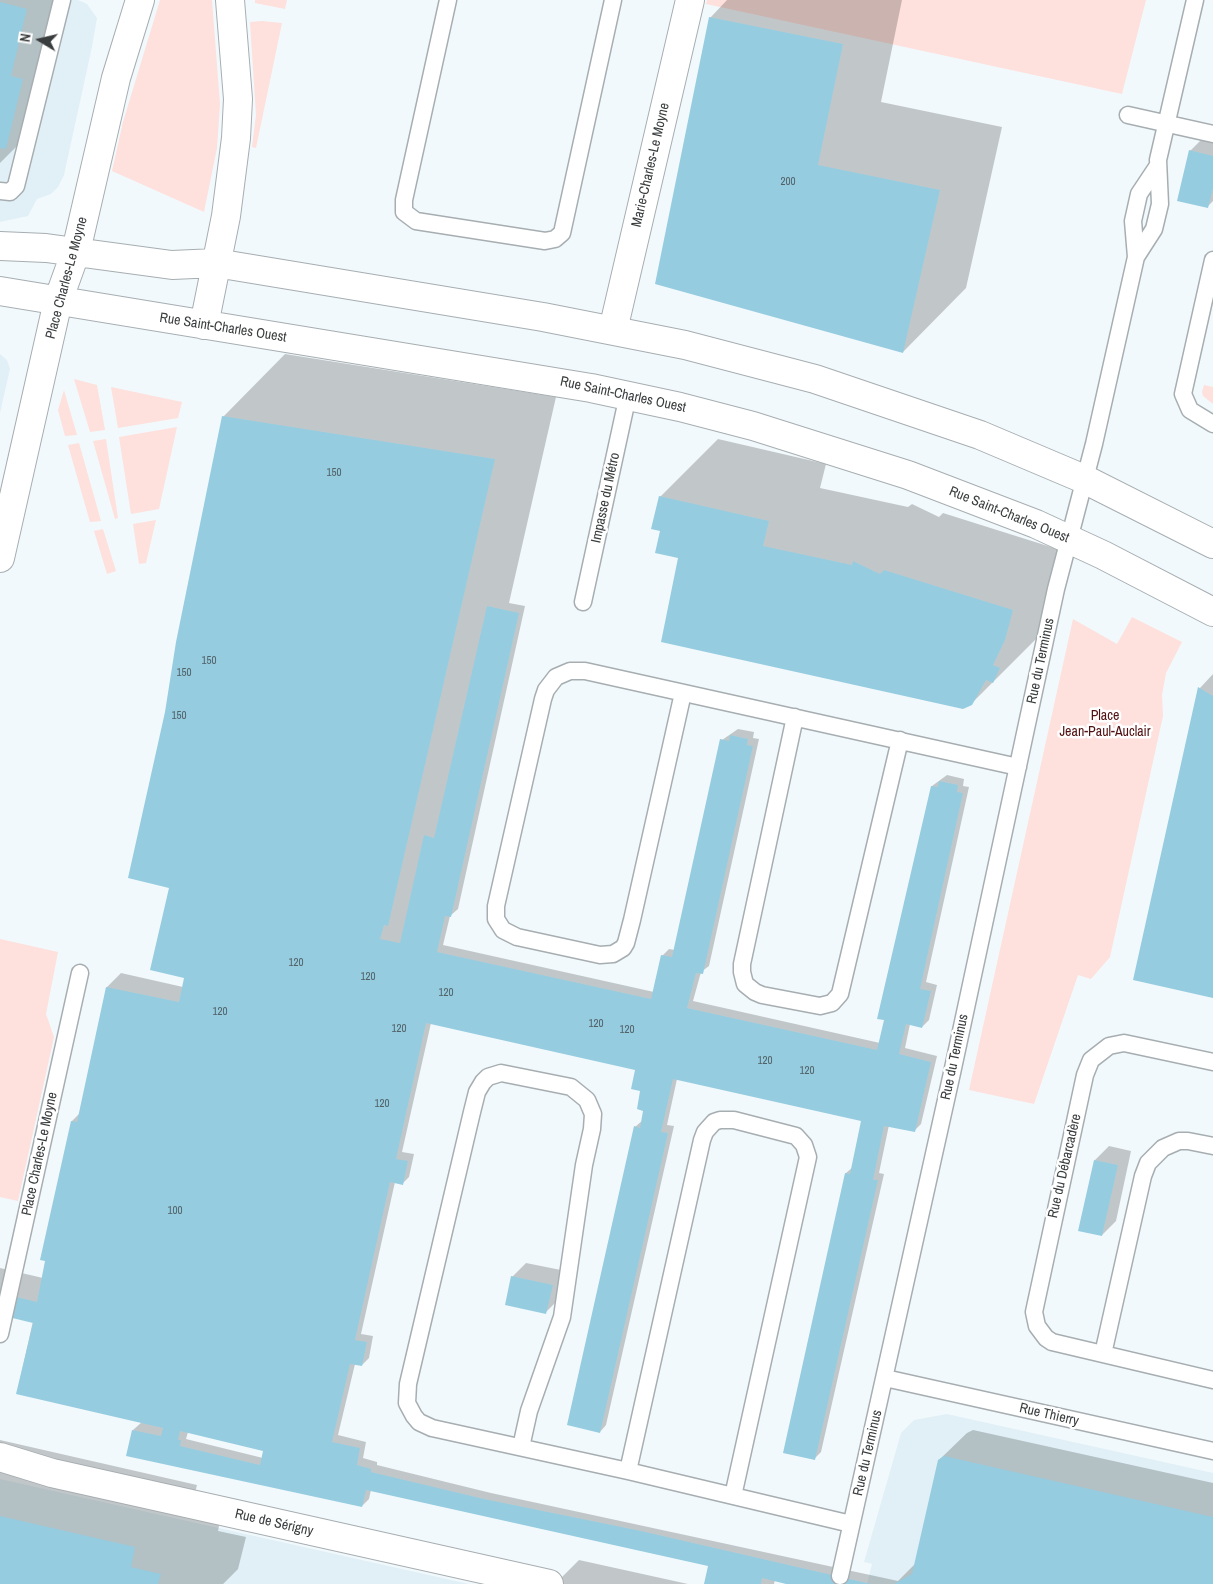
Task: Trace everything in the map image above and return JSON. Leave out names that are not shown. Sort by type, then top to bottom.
[{"type":"street","name":"Place Charles-Le Moyne","points":[[0,558],[58,301],[76,251],[116,78],[140,0]]},
{"type":"street","points":[[204,325],[226,216],[238,119],[230,0]]},
{"type":"street","name":"Marie-Charles-Le Moyne","points":[[613,330],[690,0]]},
{"type":"street","points":[[0,246],[76,251],[172,265],[216,263],[613,330],[775,368],[861,393],[980,435],[1084,479],[1155,513],[1213,544]]},
{"type":"street","name":"Rue Saint-Charles Ouest","points":[[0,291],[452,364],[628,395],[790,437],[917,479],[1070,539],[1213,612]]},
{"type":"street","name":"Rue de Sérigny","points":[[0,1457],[52,1473],[549,1584]]},
{"type":"lane","points":[[0,191],[10,192],[16,186],[62,0]]},
{"type":"lane","points":[[448,0],[404,200],[404,212],[416,221],[545,241],[555,239],[562,232],[611,0]]},
{"type":"lane","points":[[1136,257],[1154,230],[1160,204],[1157,166],[1195,0]]},
{"type":"lane","points":[[1128,115],[1213,134]]},
{"type":"lane","points":[[1136,257],[1132,220],[1139,194],[1157,166]]},
{"type":"lane","name":"Rue du Terminus","points":[[840,1576],[885,1378],[1056,589],[1070,539],[1136,257]]},
{"type":"lane","points":[[1213,260],[1183,394],[1190,410],[1213,424]]},
{"type":"lane","name":"Impasse du Métro","points":[[584,602],[628,395]]},
{"type":"lane","points":[[683,693],[626,943],[612,954],[600,955],[517,937],[503,930],[496,919],[496,906],[543,699],[550,683],[562,673],[577,670],[900,740],[1018,767]]},
{"type":"lane","points":[[795,717],[742,972],[745,984],[749,989],[779,998],[820,1006],[832,1003],[840,994],[900,740]]},
{"type":"lane","name":"Place Charles-Le Moyne","points":[[0,1334],[80,973]]},
{"type":"lane","name":"Rue du Débarcadère","points":[[1213,1062],[1124,1043],[1102,1050],[1087,1067],[1034,1312],[1037,1326],[1046,1338],[1059,1344],[1213,1380]]},
{"type":"lane","points":[[521,1447],[529,1411],[562,1317],[593,1114],[583,1095],[571,1086],[501,1073],[488,1077],[477,1092],[406,1395],[410,1410],[419,1422],[425,1425],[851,1524]]},
{"type":"lane","points":[[628,1471],[702,1140],[705,1132],[714,1122],[734,1120],[796,1136],[804,1145],[808,1157],[733,1496]]},
{"type":"lane","points":[[1103,1354],[1143,1176],[1148,1163],[1163,1148],[1179,1141],[1213,1146]]},
{"type":"lane","name":"Rue Thierry","points":[[885,1378],[1213,1452]]},
{"type":"shaded area","points":[[0,0],[78,0],[87,4],[97,18],[64,175],[58,187],[51,194],[37,199],[28,216],[0,222]]},
{"type":"shaded area","points":[[0,354],[7,360],[10,369],[0,413]]},
{"type":"shaded area","points":[[947,1414],[1213,1473],[1213,1584],[867,1584],[872,1564],[864,1562],[901,1433],[914,1420]]},
{"type":"shaded area","points":[[0,1479],[469,1584],[0,1584]]},
{"type":"green space","points":[[160,0],[212,0],[220,104],[217,148],[204,212],[112,171],[123,122]]},
{"type":"green space","points":[[255,0],[287,0],[285,9],[255,3]]},
{"type":"green space","points":[[707,0],[1146,0],[1122,94],[706,4]]},
{"type":"green space","points":[[250,22],[282,23],[256,148],[252,147],[256,115]]},
{"type":"green space","points":[[74,379],[97,385],[105,430],[90,432]]},
{"type":"green space","points":[[1204,385],[1213,387],[1213,404],[1203,396]]},
{"type":"green space","points":[[111,387],[182,402],[178,418],[118,428]]},
{"type":"green space","points":[[64,390],[77,435],[65,436],[58,410]]},
{"type":"green space","points":[[177,427],[159,509],[131,514],[119,437]]},
{"type":"green space","points":[[106,439],[118,518],[115,519],[93,441]]},
{"type":"green space","points":[[79,443],[101,521],[90,522],[68,445]]},
{"type":"green space","points":[[156,520],[146,563],[139,564],[133,524]]},
{"type":"green space","points":[[103,529],[116,571],[107,574],[94,531]]},
{"type":"green space","name":"Place Jean-Paul-Auclair","points":[[1132,617],[1182,642],[1166,673],[1162,695],[1163,716],[1110,957],[1091,979],[1078,975],[1034,1104],[969,1090],[1073,619],[1117,644]]},
{"type":"green space","points":[[0,939],[58,952],[46,1014],[54,1037],[18,1201],[0,1197]]},
{"type":"building","points":[[0,2],[27,9],[11,76],[23,79],[6,149],[0,148]]},
{"type":"building","points":[[709,17],[843,44],[818,165],[940,190],[903,353],[655,284]]},
{"type":"building","points":[[1189,150],[1213,156],[1213,188],[1208,208],[1177,201]]},
{"type":"building","points":[[222,416],[495,459],[388,926],[384,925],[380,939],[400,943],[424,835],[434,838],[487,606],[519,613],[451,917],[445,916],[437,952],[651,999],[661,955],[672,957],[720,739],[729,741],[730,735],[748,739],[747,745],[753,746],[703,974],[696,973],[687,1008],[877,1050],[884,1020],[877,1019],[931,786],[938,787],[939,781],[958,785],[957,792],[963,793],[920,989],[931,991],[922,1028],[906,1024],[899,1054],[931,1062],[915,1132],[884,1126],[873,1180],[878,1180],[815,1460],[783,1453],[845,1173],[850,1174],[861,1121],[673,1079],[661,1132],[668,1133],[600,1433],[567,1425],[634,1126],[640,1128],[643,1111],[637,1109],[640,1091],[631,1089],[635,1070],[426,1023],[396,1159],[408,1161],[403,1185],[390,1182],[355,1340],[367,1342],[362,1366],[350,1364],[332,1442],[360,1448],[357,1465],[371,1469],[371,1472],[484,1499],[641,1531],[871,1584],[786,1584],[762,1578],[761,1584],[704,1584],[708,1566],[366,1490],[362,1507],[126,1456],[132,1430],[161,1436],[163,1428],[16,1394],[33,1323],[0,1315],[0,1293],[37,1302],[45,1261],[40,1260],[71,1121],[77,1122],[106,987],[179,1002],[184,978],[150,970],[169,888],[128,878],[165,712],[176,642]],"holes":[[[180,1431],[263,1451],[260,1465],[180,1446],[181,1440],[178,1440]]]},
{"type":"building","points":[[659,496],[769,521],[763,546],[852,565],[853,561],[880,574],[884,570],[1013,610],[1005,640],[993,665],[1000,668],[993,683],[986,680],[972,705],[963,709],[661,642],[678,558],[655,553],[660,531],[651,529]]},
{"type":"building","points":[[1198,687],[1213,696],[1213,998],[1133,980]]},
{"type":"building","points":[[1094,1160],[1118,1165],[1102,1236],[1078,1231]]},
{"type":"building","points":[[511,1276],[553,1285],[546,1314],[505,1305]]},
{"type":"building","points":[[944,1456],[1213,1517],[1213,1584],[894,1584],[912,1574],[938,1460]]},
{"type":"building","points":[[0,1516],[135,1547],[131,1567],[161,1574],[158,1584],[0,1584]]}]
